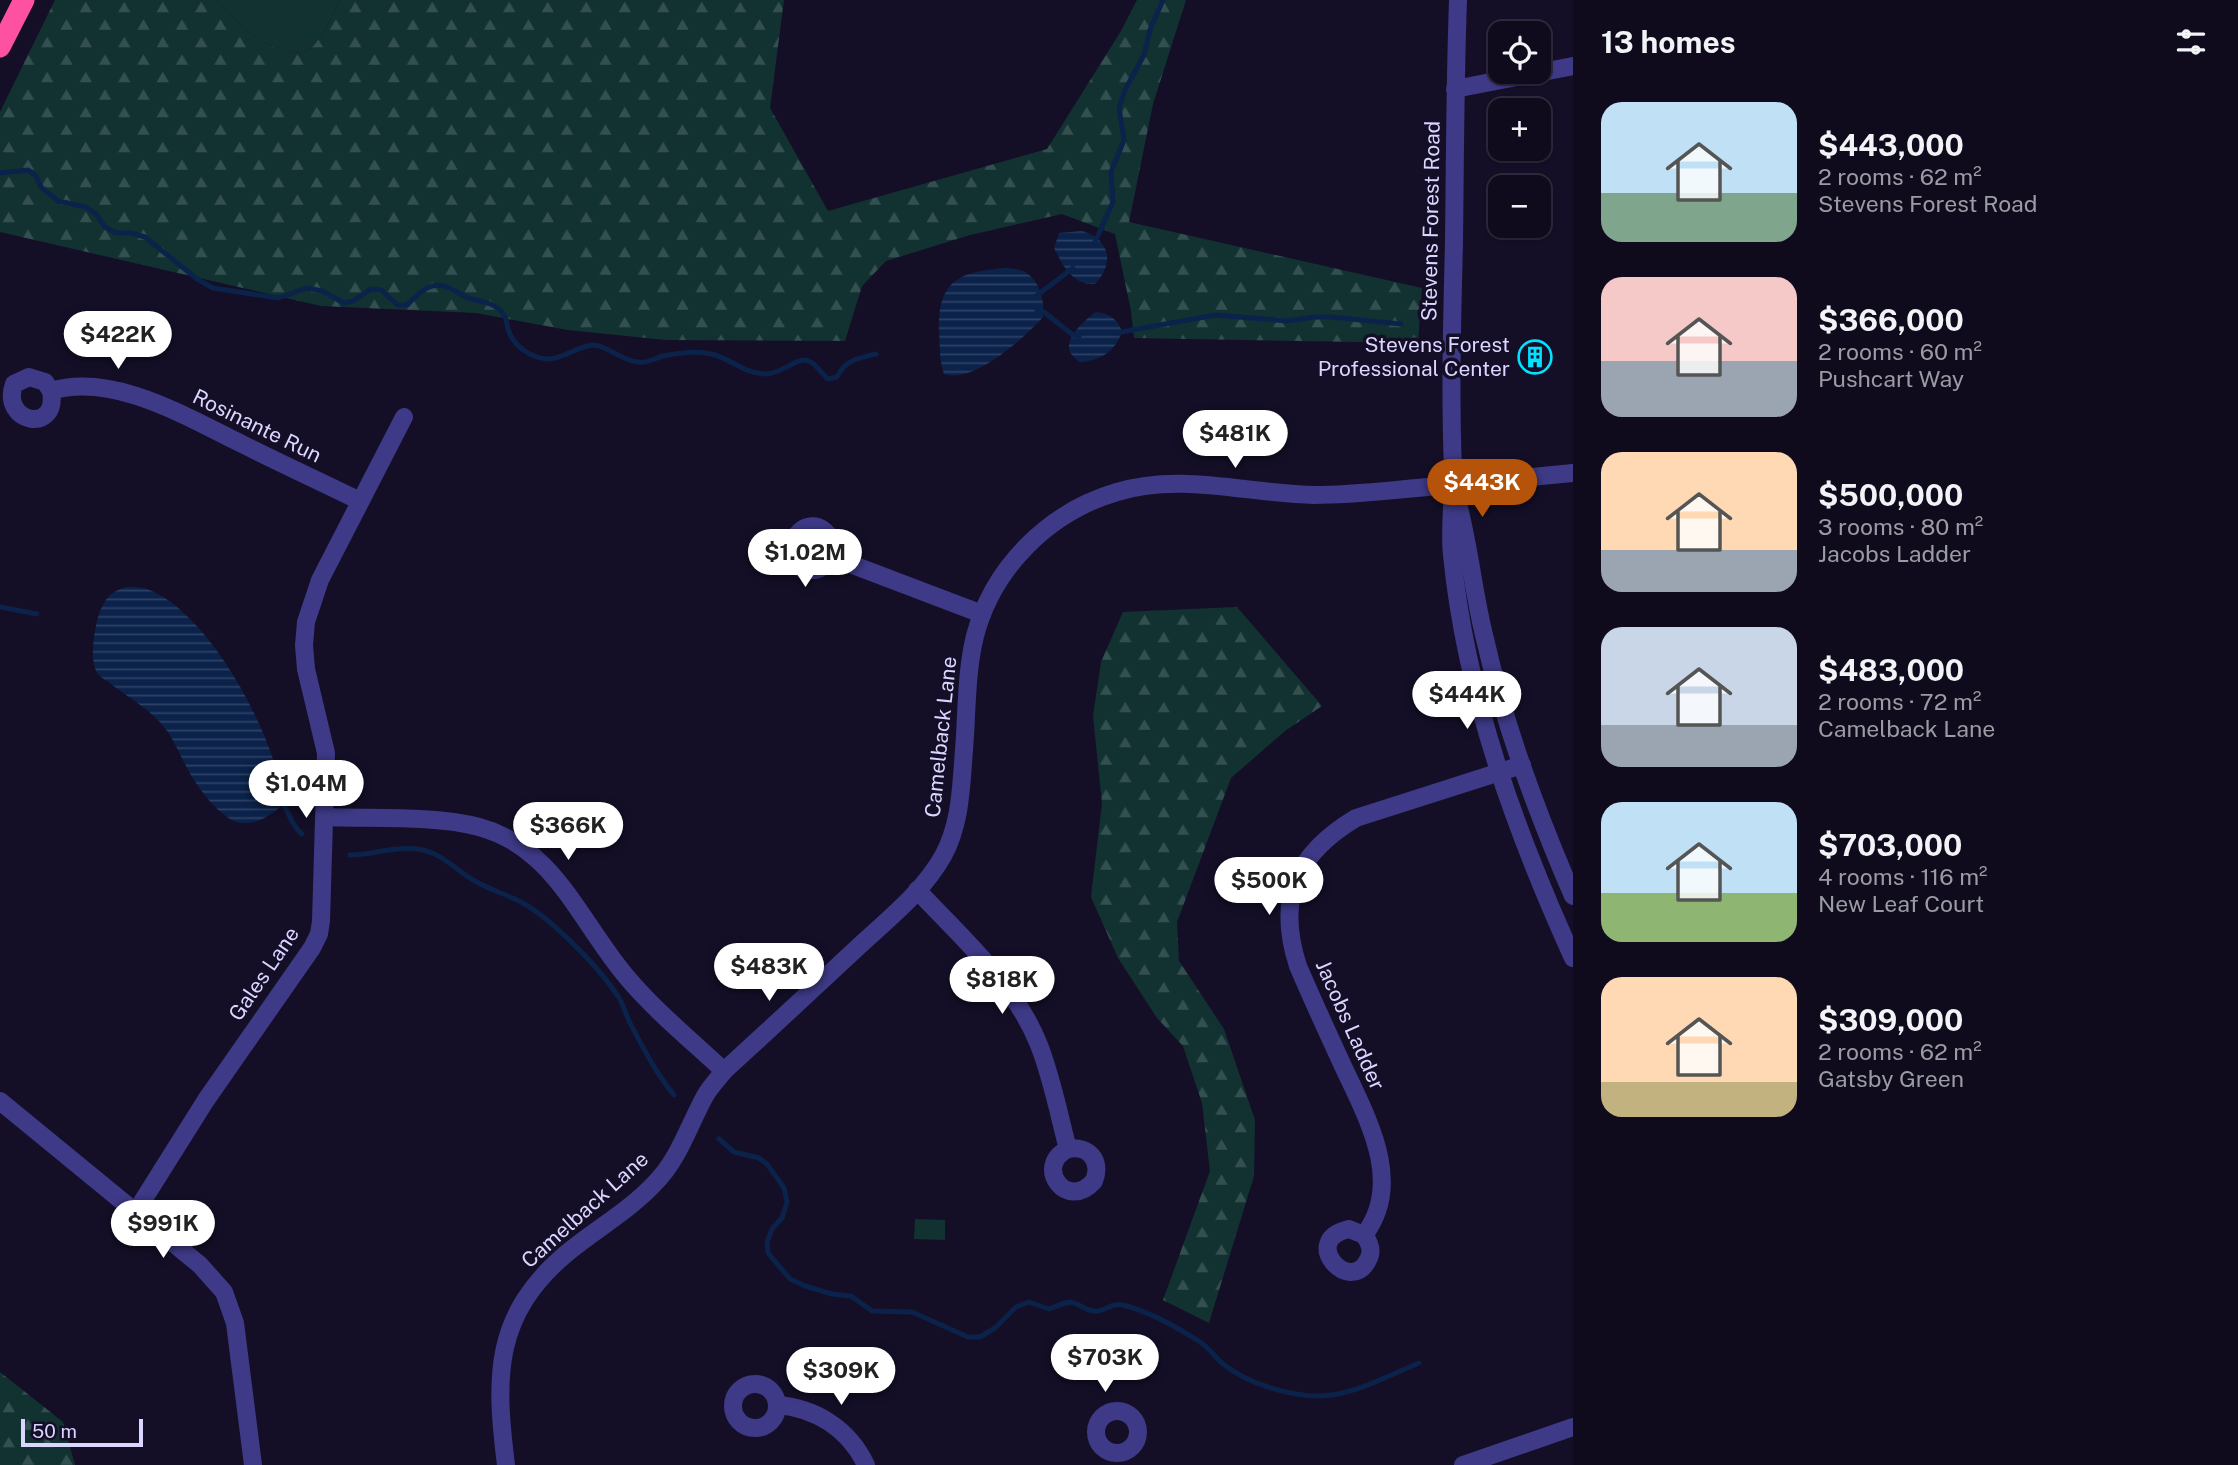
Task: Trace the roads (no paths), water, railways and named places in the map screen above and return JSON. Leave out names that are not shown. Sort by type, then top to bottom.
[{"type":"highway","points":[[0,47],[24,0]]},
{"type":"street","name":"Stevens Forest Road","points":[[1458,0],[1451,413],[1454,484],[1451,552],[1465,640],[1499,773],[1528,852],[1573,958]]},
{"type":"street","points":[[1455,89],[1573,66]]},
{"type":"street","name":"Rosinante Run","points":[[51,391],[81,386],[103,388],[142,399],[360,501]]},
{"type":"street","name":"Gales Lane","points":[[135,1213],[206,1100],[319,934],[323,886],[326,753],[306,669],[306,622],[320,580],[404,417]]},
{"type":"street","name":"Camelback Lane","points":[[506,1465],[500,1411],[500,1381],[508,1334],[532,1288],[566,1254],[655,1183],[684,1140],[707,1093],[724,1070],[918,890],[934,871],[951,840],[956,823],[971,668],[982,614],[1010,564],[1041,531],[1074,509],[1117,491],[1168,483],[1287,494],[1345,494],[1573,473]]},
{"type":"street","name":"Stevens Forest Road","points":[[1454,484],[1484,636],[1501,702],[1550,843],[1573,896]]},
{"type":"street","points":[[832,557],[982,614]]},
{"type":"street","name":"Jacobs Ladder","points":[[1364,1235],[1379,1208],[1382,1175],[1377,1146],[1298,966],[1288,926],[1292,892],[1314,849],[1356,818],[1522,765]]},
{"type":"street","points":[[325,817],[452,822],[480,827],[509,839],[532,853],[558,879],[624,973],[645,998],[724,1070]]},
{"type":"street","points":[[918,890],[992,970],[1013,997],[1039,1045],[1068,1149]]},
{"type":"street","points":[[0,1101],[200,1265],[224,1292],[235,1323],[253,1465]]},
{"type":"street","points":[[777,1405],[811,1411],[826,1420],[852,1443],[866,1465]]},
{"type":"street","points":[[1463,1465],[1573,1427]]},
{"type":"water","points":[[1082,231],[1099,240],[1106,253],[1105,268],[1095,284],[1074,278],[1054,248],[1059,233]]},
{"type":"water","points":[[1008,268],[1023,271],[1038,286],[1043,317],[1011,347],[983,366],[956,375],[944,374],[939,330],[943,299],[948,289],[965,275]]},
{"type":"water","points":[[1096,312],[1112,317],[1122,331],[1116,344],[1106,354],[1094,360],[1079,362],[1069,348],[1072,336]]},
{"type":"water","points":[[126,587],[147,589],[171,602],[217,650],[237,681],[269,747],[279,777],[284,804],[270,815],[259,821],[241,823],[225,815],[195,782],[165,728],[147,710],[98,674],[93,648],[99,615],[110,595]]},
{"type":"waterway","points":[[1095,242],[1113,202],[1111,172],[1124,140],[1119,108],[1125,90],[1144,55],[1150,30],[1163,0]]},
{"type":"waterway","points":[[0,173],[28,170],[36,176],[41,187],[58,201],[86,207],[96,214],[105,227],[116,233],[145,237],[197,279],[213,288],[278,298],[307,288],[322,291],[344,303],[353,301],[371,289],[381,290],[398,305],[407,305],[425,289],[441,285],[468,298],[497,307],[504,315],[510,335],[518,346],[529,354],[542,358],[554,358],[594,345],[626,359],[641,362],[669,355],[699,352],[718,356],[750,371],[765,374],[805,360],[814,364],[828,379],[837,377],[840,371],[853,361],[876,354]]},
{"type":"waterway","points":[[1036,296],[1073,268]]},
{"type":"waterway","points":[[1037,310],[1044,312],[1073,335],[1079,336]]},
{"type":"waterway","points":[[1116,333],[1215,315],[1287,321],[1331,317],[1401,324]]},
{"type":"waterway","points":[[0,607],[37,614]]},
{"type":"waterway","points":[[279,800],[294,826],[302,834]]},
{"type":"waterway","points":[[350,855],[400,849],[426,851],[440,857],[466,876],[533,910],[574,945],[611,986],[650,1060],[674,1095]]},
{"type":"waterway","points":[[719,1139],[734,1152],[759,1158],[767,1164],[784,1188],[787,1202],[782,1218],[772,1229],[767,1242],[768,1253],[790,1279],[832,1294],[851,1296],[872,1311],[912,1312],[968,1337],[980,1337],[995,1328],[1016,1307],[1029,1302],[1049,1309],[1071,1302],[1097,1311],[1123,1305],[1182,1331],[1244,1377],[1294,1394],[1318,1396],[1344,1393],[1419,1363]]},
{"type":"place","name":"Stevens Forest Professional Center","points":[[1535,357]]}]
